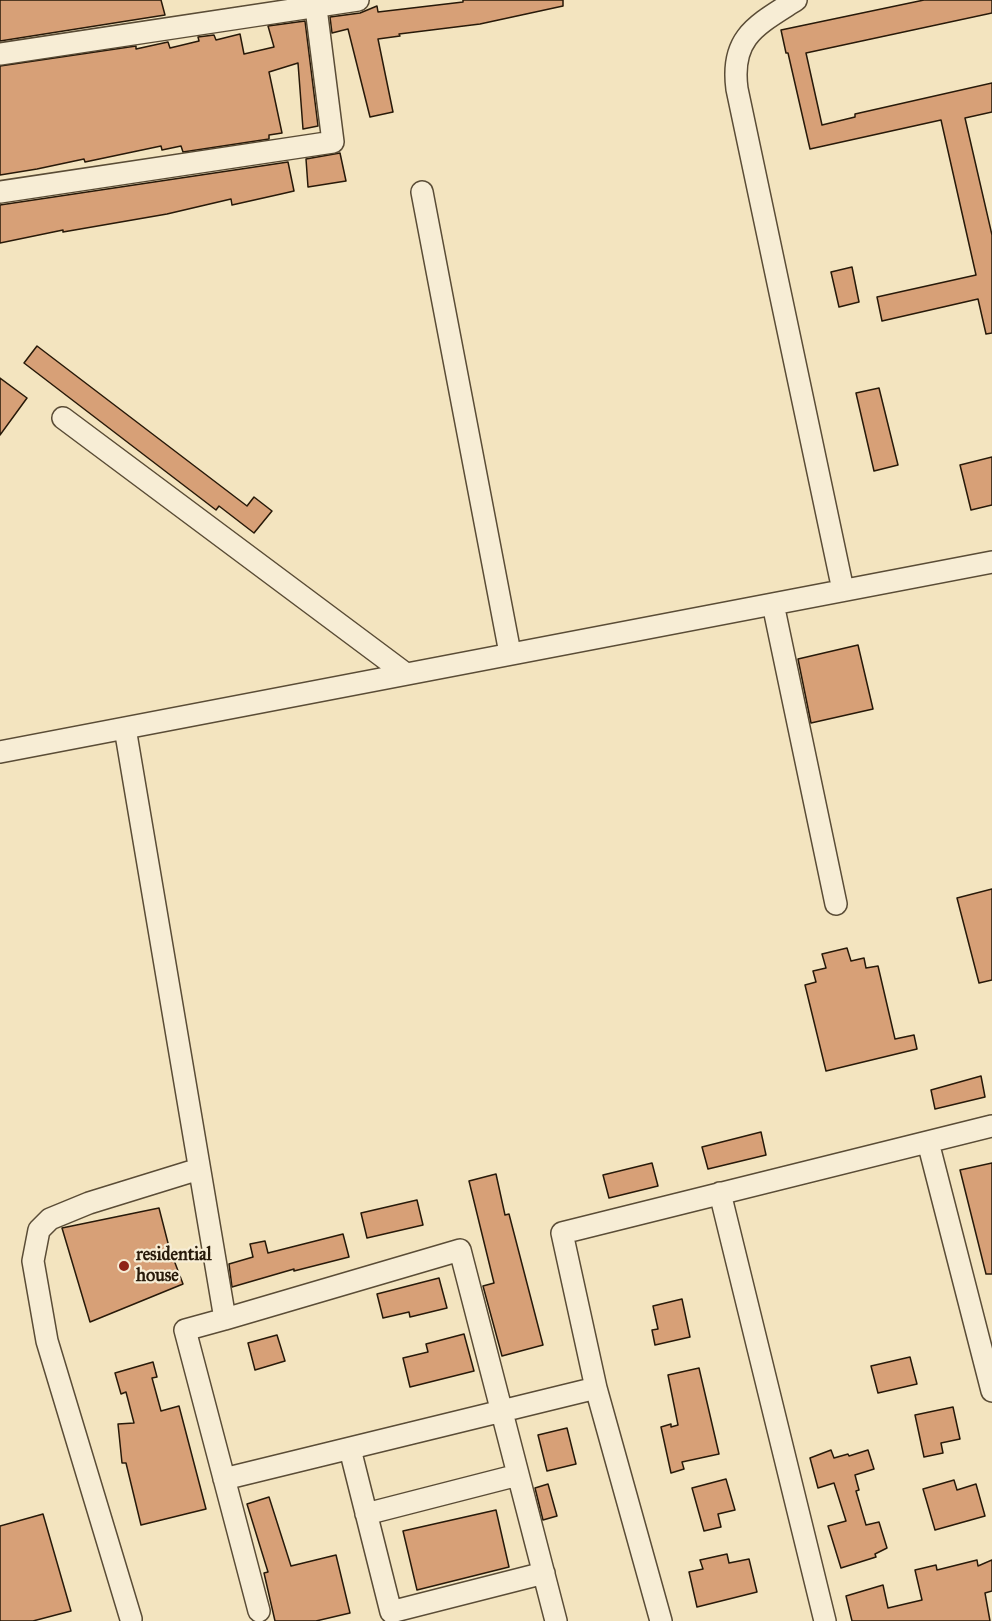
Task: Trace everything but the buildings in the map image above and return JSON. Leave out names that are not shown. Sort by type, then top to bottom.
[{"type":"street","points":[[0,54],[358,0]]},
{"type":"street","points":[[796,0],[767,18],[749,34],[738,53],[735,70],[737,89],[843,590]]},
{"type":"street","points":[[0,192],[333,142],[316,8]]},
{"type":"street","points":[[422,192],[510,653]]},
{"type":"street","points":[[63,418],[406,675]]},
{"type":"street","points":[[0,753],[992,562]]},
{"type":"street","points":[[773,604],[836,904]]},
{"type":"street","points":[[125,728],[225,1319]]},
{"type":"street","points":[[661,1621],[596,1388],[562,1233],[992,1126]]},
{"type":"street","points":[[928,1142],[992,1391]]},
{"type":"street","points":[[131,1619],[47,1341],[33,1261],[39,1230],[50,1219],[88,1203],[199,1169]]},
{"type":"street","points":[[720,1193],[825,1621]]},
{"type":"street","points":[[259,1611],[185,1330],[460,1250],[556,1621]]},
{"type":"street","points":[[224,1479],[596,1388]]},
{"type":"street","points":[[350,1449],[391,1612],[544,1573]]},
{"type":"street","points":[[366,1514],[518,1475]]},
{"type":"place","name":"residential house","points":[[124,1266]]}]
